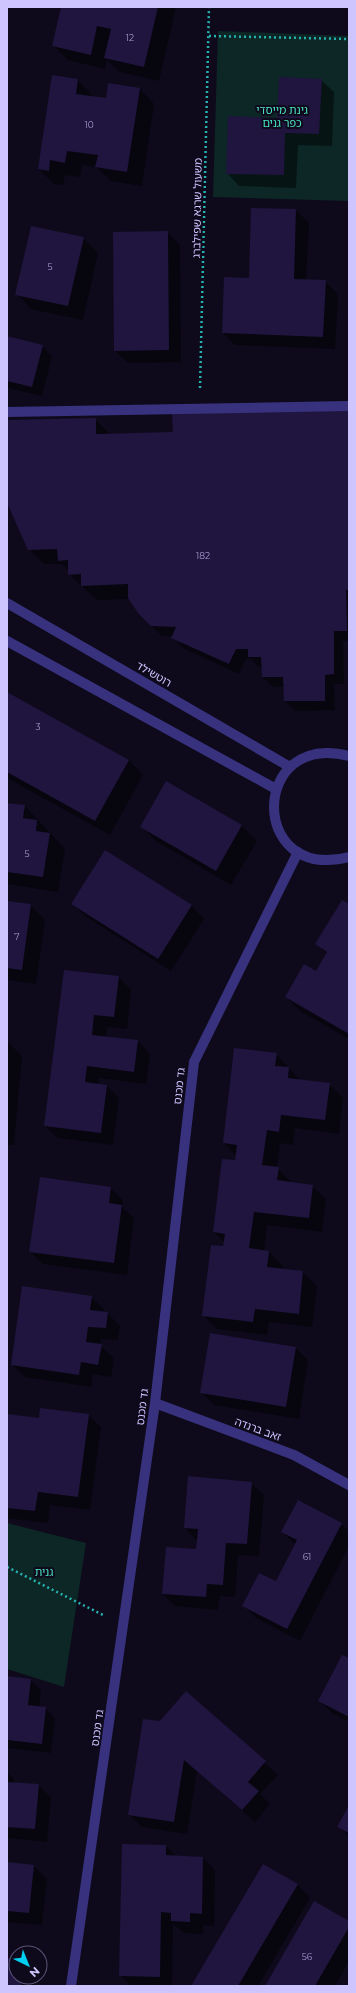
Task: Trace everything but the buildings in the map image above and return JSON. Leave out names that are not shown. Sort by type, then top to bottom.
[{"type":"street","points":[[7,412],[349,406]]},
{"type":"street","name":"רוטשילד","points":[[7,602],[290,767]]},
{"type":"street","points":[[7,641],[276,789]]},
{"type":"street","points":[[349,756],[335,752],[319,752],[303,757],[290,767],[276,789],[273,807],[276,825],[285,841],[298,852],[315,860],[332,861],[349,857]]},
{"type":"street","name":"גד מכנס","points":[[72,1986],[155,1403],[194,1062],[298,852]]},
{"type":"street","name":"זאב ברנדה","points":[[155,1403],[294,1455],[349,1485]]},
{"type":"path","name":"משעול שרגא שפילברג","points":[[200,409],[209,7]]},
{"type":"path","points":[[209,36],[349,39]]},
{"type":"path","points":[[7,1567],[124,1625]]},
{"type":"green space","name":"גינת מייסדי כפר גנים","points":[[218,31],[349,36],[349,201],[213,197]]},
{"type":"green space","name":"גנית","points":[[7,1523],[86,1543],[64,1687],[7,1669]]}]
